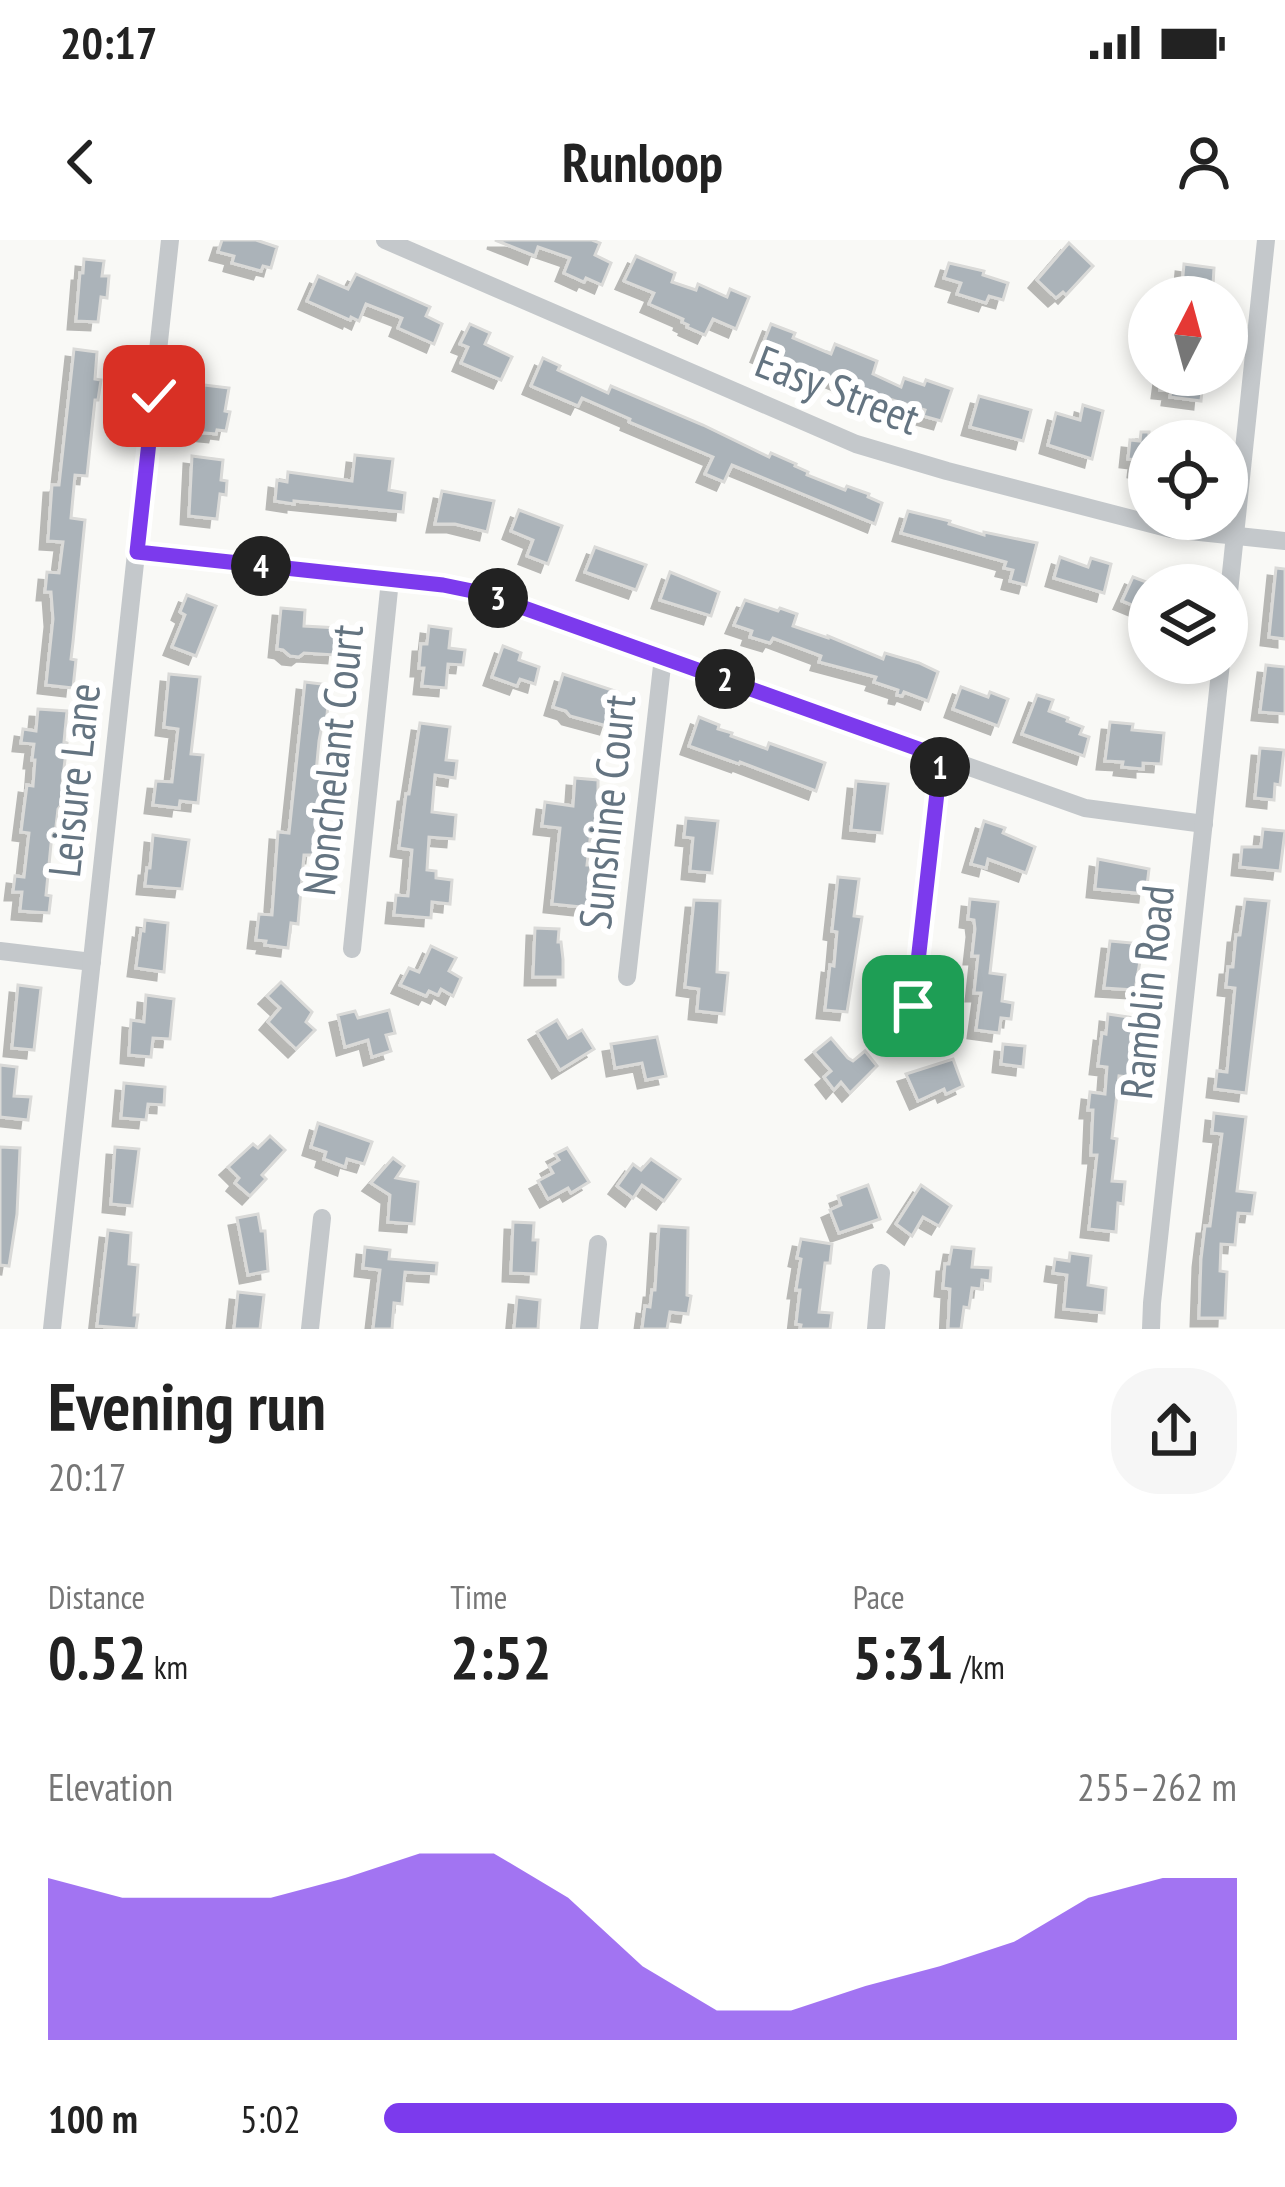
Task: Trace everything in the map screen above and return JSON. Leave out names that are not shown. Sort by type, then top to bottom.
[{"type":"street","name":"Leisure Lane","points":[[52,1329],[170,240]]},
{"type":"street","name":"Easy Street","points":[[385,240],[856,444],[1128,518]]},
{"type":"street","points":[[1247,420],[1266,240]]},
{"type":"street","name":"Easy Street","points":[[1248,537],[1285,541]]},
{"type":"street","points":[[137,552],[482,593],[1085,808],[1204,824]]},
{"type":"street","name":"Nonchelant Court","points":[[352,949],[390,580]]},
{"type":"street","name":"Sunshine Court","points":[[627,977],[663,657]]},
{"type":"street","name":"Ramblin Road","points":[[1151,1329],[1219,684]]},
{"type":"street","points":[[913,1006],[941,757]]},
{"type":"street","points":[[0,951],[92,962]]},
{"type":"street","points":[[310,1329],[322,1218]]},
{"type":"street","points":[[589,1329],[598,1244]]},
{"type":"street","points":[[876,1329],[881,1274]]},
{"type":"building","points":[[222,240],[256,240],[277,247],[271,268],[263,266],[261,271],[232,263],[234,256],[218,252]]},
{"type":"building","points":[[495,240],[592,240],[600,243],[595,255],[611,263],[602,285],[586,278],[584,282],[564,273],[570,258],[538,247],[535,256]]},
{"type":"building","points":[[1069,243],[1093,266],[1066,295],[1063,292],[1056,298],[1037,280]]},
{"type":"building","points":[[636,256],[675,273],[672,282],[696,290],[698,284],[727,297],[730,289],[749,297],[736,329],[713,319],[705,335],[649,304],[654,293],[624,281]]},
{"type":"building","points":[[84,259],[104,261],[102,276],[109,276],[98,322],[76,321]]},
{"type":"building","points":[[949,263],[984,271],[983,275],[1008,283],[1003,300],[989,296],[986,303],[957,294],[961,283],[944,278]]},
{"type":"building","points":[[1184,264],[1214,268],[1214,276],[1183,276]]},
{"type":"building","points":[[356,274],[430,307],[426,316],[442,324],[434,344],[398,328],[402,318],[366,304],[359,321],[307,301],[318,276],[348,289]]},
{"type":"building","points":[[470,324],[490,333],[485,344],[512,357],[501,380],[461,363],[468,347],[460,344]]},
{"type":"building","points":[[771,324],[831,354],[835,344],[877,361],[873,374],[901,387],[904,378],[952,389],[941,421],[923,416],[925,410],[759,354]]},
{"type":"building","points":[[74,349],[97,352],[95,379],[101,380],[87,476],[75,475],[71,518],[85,520],[71,659],[76,660],[73,688],[46,685],[53,619],[51,592],[45,592],[47,572],[59,573],[63,542],[48,541]]},
{"type":"building","points":[[543,358],[608,393],[611,386],[769,457],[771,453],[796,464],[807,475],[869,494],[882,503],[875,524],[732,465],[724,482],[705,474],[713,457],[582,398],[578,406],[531,386]]},
{"type":"building","points":[[204,385],[229,388],[226,431],[195,432]]},
{"type":"building","points":[[979,396],[1031,410],[1023,441],[970,427]]},
{"type":"building","points":[[1170,396],[1201,396],[1201,401]]},
{"type":"building","points":[[1083,405],[1103,411],[1092,459],[1048,445],[1056,413],[1080,420]]},
{"type":"building","points":[[355,455],[393,459],[389,490],[405,493],[403,512],[275,501],[277,480],[287,482],[288,472],[352,481]]},
{"type":"building","points":[[192,456],[223,460],[221,480],[227,481],[226,495],[220,494],[217,519],[189,516]]},
{"type":"building","points":[[442,491],[494,501],[487,532],[435,524]]},
{"type":"building","points":[[519,510],[562,526],[548,564],[527,556],[533,540],[511,531]]},
{"type":"building","points":[[908,511],[984,535],[1037,543],[1026,585],[1010,581],[1013,570],[1004,568],[1006,562],[901,533]]},
{"type":"building","points":[[595,547],[646,565],[636,590],[585,572]]},
{"type":"building","points":[[1060,557],[1088,567],[1091,558],[1111,564],[1104,593],[1054,578]]},
{"type":"building","points":[[1276,568],[1285,569],[1285,639],[1269,637]]},
{"type":"building","points":[[670,572],[719,592],[711,616],[660,600]]},
{"type":"building","points":[[187,595],[216,606],[196,656],[172,647],[185,615],[180,612]]},
{"type":"building","points":[[745,600],[797,614],[793,626],[883,659],[885,653],[938,672],[928,701],[904,692],[897,695],[898,690],[874,682],[876,677],[819,662],[821,656],[773,638],[770,643],[750,637],[752,631],[734,625]]},
{"type":"building","points":[[281,608],[305,610],[304,626],[338,628],[335,655],[304,653],[299,657],[277,649]]},
{"type":"building","points":[[429,626],[451,629],[449,648],[465,650],[463,665],[448,664],[446,688],[422,686],[421,644],[427,644]]},
{"type":"building","points":[[503,646],[521,653],[519,660],[539,667],[535,684],[520,679],[517,686],[492,677]]},
{"type":"building","points":[[1266,665],[1285,667],[1285,714],[1260,712]]},
{"type":"building","points":[[169,674],[200,677],[191,754],[203,755],[198,803],[180,801],[179,808],[153,805],[156,781],[172,782],[178,729],[164,727]]},
{"type":"building","points":[[563,674],[618,692],[607,726],[553,707]]},
{"type":"building","points":[[305,682],[330,685],[326,725],[322,725],[319,741],[316,773],[322,780],[313,855],[304,855],[298,924],[291,923],[288,948],[256,940],[259,914],[272,915],[278,832],[289,833]]},
{"type":"building","points":[[961,687],[1008,699],[998,726],[953,709]]},
{"type":"building","points":[[1037,695],[1053,700],[1049,711],[1083,727],[1080,734],[1089,737],[1084,756],[1022,734]]},
{"type":"building","points":[[38,709],[67,711],[62,785],[71,786],[69,805],[58,809],[52,834],[46,895],[51,896],[49,913],[20,911],[22,892],[13,892],[15,876],[24,877],[29,833],[21,832],[35,760],[34,744],[21,743],[23,729],[36,731]]},
{"type":"building","points":[[699,717],[731,736],[767,749],[769,743],[825,763],[816,791],[689,746]]},
{"type":"building","points":[[1110,722],[1164,733],[1161,764],[1143,763],[1143,769],[1105,761]]},
{"type":"building","points":[[420,723],[450,727],[446,760],[457,761],[455,778],[435,775],[432,812],[456,815],[454,839],[429,837],[427,870],[436,871],[436,878],[452,880],[450,904],[432,902],[431,918],[394,915],[396,895],[408,896],[412,850],[399,848]]},
{"type":"building","points":[[1260,748],[1284,750],[1274,800],[1255,798]]},
{"type":"building","points":[[575,778],[598,780],[600,833],[591,832],[587,865],[591,865],[591,908],[552,904],[560,828],[542,826],[545,802],[573,806]]},
{"type":"building","points":[[856,781],[888,784],[882,833],[851,830]]},
{"type":"building","points":[[686,818],[718,821],[712,873],[690,871],[693,838],[684,837]]},
{"type":"building","points":[[984,821],[1035,847],[1026,873],[988,859],[986,868],[971,864]]},
{"type":"building","points":[[1263,829],[1285,831],[1280,871],[1240,867],[1242,847],[1261,847]]},
{"type":"building","points":[[153,835],[189,840],[182,889],[145,886]]},
{"type":"building","points":[[1098,859],[1149,869],[1146,894],[1095,889]]},
{"type":"building","points":[[838,877],[859,879],[854,916],[862,917],[847,1012],[825,1010],[830,965],[834,966]]},
{"type":"building","points":[[970,899],[998,902],[990,973],[1005,975],[1002,1001],[1013,1003],[1011,1019],[1001,1018],[999,1033],[976,1030],[981,993],[974,993],[978,956],[972,956],[975,929],[974,920],[968,919]]},
{"type":"building","points":[[1245,899],[1269,901],[1246,1093],[1215,1089],[1217,1071],[1227,1072],[1235,988],[1226,987],[1228,967],[1233,967]]},
{"type":"building","points":[[694,900],[720,901],[717,972],[728,973],[724,1014],[697,1011],[699,989],[685,987]]},
{"type":"building","points":[[145,920],[168,923],[164,972],[136,968]]},
{"type":"building","points":[[535,928],[559,929],[563,977],[533,977]]},
{"type":"building","points":[[1110,941],[1143,944],[1135,990],[1104,988]]},
{"type":"building","points":[[431,946],[456,958],[449,971],[461,978],[453,996],[441,989],[438,995],[429,991],[426,996],[400,985],[409,968],[419,972]]},
{"type":"building","points":[[281,982],[312,1012],[306,1022],[315,1030],[296,1049],[268,1022],[280,1008],[267,996]]},
{"type":"building","points":[[18,985],[41,988],[34,1050],[12,1048]]},
{"type":"building","points":[[146,995],[174,999],[170,1039],[153,1038],[151,1057],[129,1055],[131,1020],[144,1022]]},
{"type":"building","points":[[389,1010],[395,1033],[386,1035],[391,1051],[372,1057],[368,1040],[345,1047],[338,1015],[355,1011],[358,1018]]},
{"type":"building","points":[[1108,1014],[1135,1018],[1128,1077],[1119,1076],[1112,1138],[1117,1139],[1112,1181],[1125,1182],[1116,1232],[1089,1229],[1097,1155],[1091,1155],[1093,1110],[1088,1110],[1090,1092],[1105,1094],[1107,1067],[1098,1066]]},
{"type":"building","points":[[557,1020],[568,1038],[582,1030],[594,1049],[560,1070],[537,1032]]},
{"type":"building","points":[[657,1037],[666,1076],[646,1080],[642,1063],[615,1068],[611,1044]]},
{"type":"building","points":[[831,1038],[848,1058],[853,1061],[865,1051],[877,1066],[850,1093],[841,1082],[834,1090],[824,1077],[831,1071],[814,1052]]},
{"type":"building","points":[[1003,1044],[1025,1046],[1023,1067],[1001,1064]]},
{"type":"building","points":[[953,1059],[963,1086],[918,1101],[906,1074]]},
{"type":"building","points":[[0,1065],[17,1067],[14,1096],[31,1097],[28,1120],[0,1117]]},
{"type":"building","points":[[124,1083],[165,1087],[164,1105],[148,1104],[146,1120],[121,1118]]},
{"type":"building","points":[[1214,1113],[1246,1117],[1237,1191],[1255,1193],[1252,1214],[1238,1213],[1235,1245],[1221,1244],[1220,1271],[1227,1272],[1225,1318],[1199,1318],[1205,1226],[1210,1226],[1222,1134],[1212,1133]]},
{"type":"building","points":[[318,1123],[372,1142],[364,1164],[347,1159],[345,1167],[324,1159],[326,1152],[311,1147]]},
{"type":"building","points":[[270,1136],[285,1150],[250,1196],[235,1183],[239,1178],[228,1167],[253,1144],[258,1148]]},
{"type":"building","points":[[0,1147],[20,1148],[9,1266],[0,1265]]},
{"type":"building","points":[[115,1147],[139,1149],[132,1206],[111,1204]]},
{"type":"building","points":[[567,1148],[589,1182],[548,1199],[538,1181],[553,1173],[549,1166],[559,1160],[555,1154]]},
{"type":"building","points":[[393,1158],[404,1166],[396,1178],[418,1182],[414,1224],[388,1222],[390,1195],[371,1183]]},
{"type":"building","points":[[651,1159],[680,1179],[664,1201],[642,1185],[633,1198],[617,1186],[633,1164],[641,1170]]},
{"type":"building","points":[[868,1185],[880,1219],[839,1233],[830,1210],[841,1205],[838,1196]]},
{"type":"building","points":[[921,1185],[951,1206],[939,1226],[923,1217],[912,1236],[896,1224]]},
{"type":"building","points":[[258,1214],[261,1231],[265,1231],[268,1271],[248,1275],[237,1218]]},
{"type":"building","points":[[513,1222],[534,1223],[536,1274],[511,1273]]},
{"type":"building","points":[[659,1226],[688,1228],[687,1295],[691,1296],[688,1314],[670,1312],[667,1329],[642,1329],[645,1306],[650,1307],[655,1290]]},
{"type":"building","points":[[108,1230],[131,1233],[129,1264],[138,1265],[136,1329],[97,1326]]},
{"type":"building","points":[[801,1239],[832,1244],[819,1312],[832,1313],[830,1329],[800,1329],[796,1324]]},
{"type":"building","points":[[365,1247],[390,1250],[389,1259],[437,1263],[436,1274],[405,1272],[402,1304],[394,1303],[392,1329],[373,1329],[380,1270],[363,1268]]},
{"type":"building","points":[[952,1247],[974,1249],[972,1267],[991,1268],[990,1281],[982,1280],[981,1289],[972,1288],[961,1329],[948,1329],[950,1289],[943,1288]]},
{"type":"building","points":[[1070,1253],[1091,1256],[1088,1285],[1106,1288],[1104,1313],[1064,1309],[1067,1275],[1053,1273],[1055,1259],[1069,1261]]},
{"type":"building","points":[[238,1292],[264,1295],[260,1329],[234,1329]]},
{"type":"building","points":[[517,1297],[540,1300],[538,1329],[514,1329]]},
{"type":"route","points":[[154,396],[137,552],[482,593],[941,757],[913,1006]]}]
